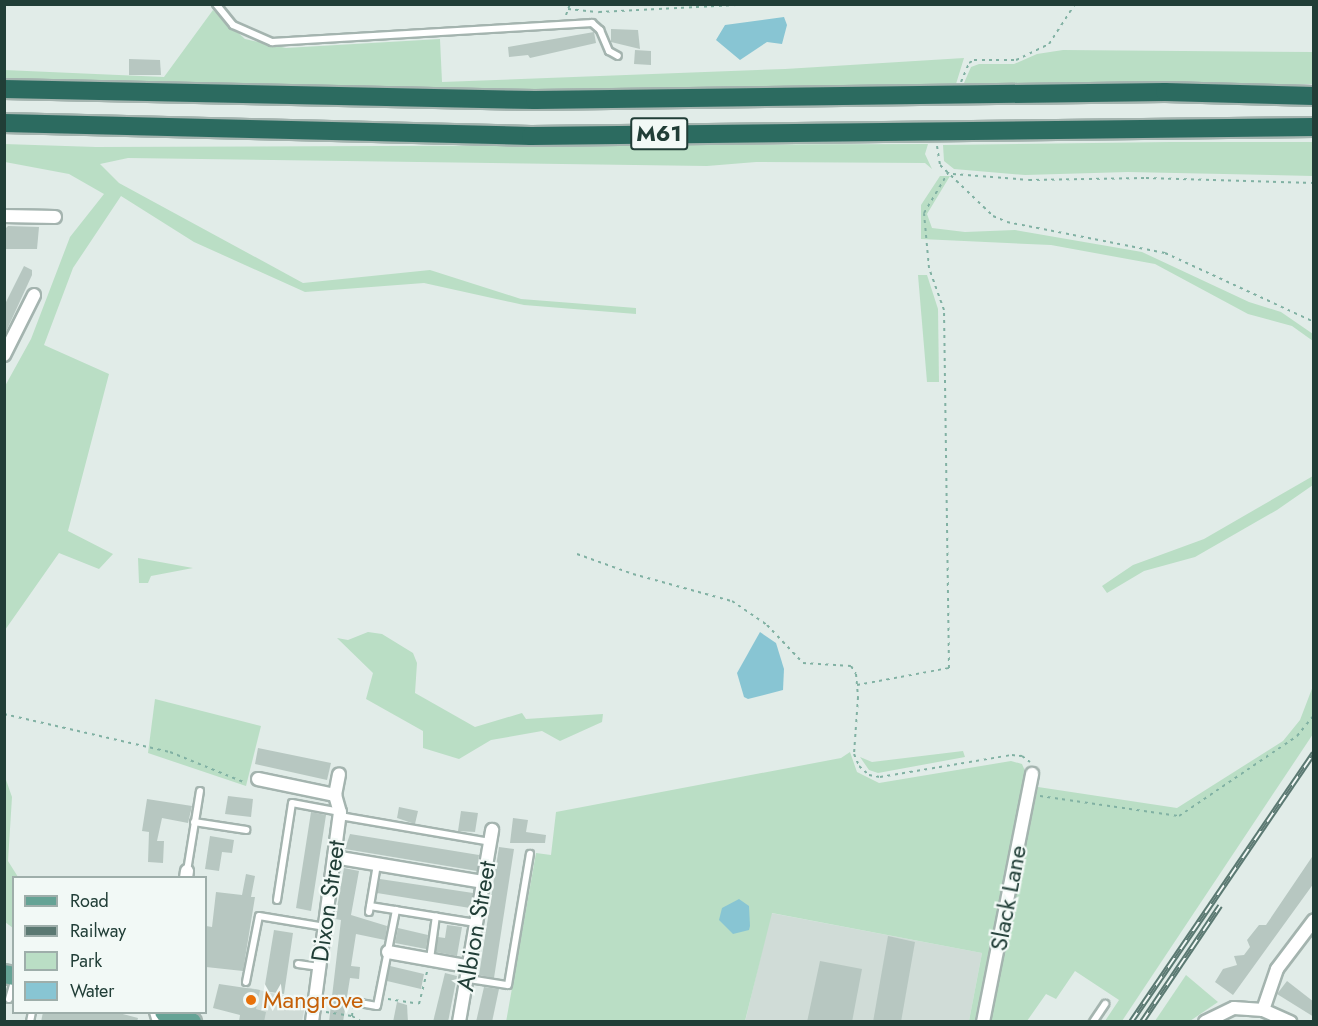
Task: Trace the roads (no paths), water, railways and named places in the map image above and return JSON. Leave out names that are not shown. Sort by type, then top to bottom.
[{"type":"highway","name":"M61","points":[[4,89],[535,100],[1165,92],[1314,96]]},
{"type":"highway","name":"M61","points":[[4,123],[531,136],[1314,127]]},
{"type":"main road","points":[[169,1014],[192,1022]]},
{"type":"street","points":[[4,216],[55,217]]},
{"type":"street","points":[[4,355],[34,295]]},
{"type":"street","points":[[339,774],[335,795],[340,814]]},
{"type":"street","name":"Slack Lane","points":[[983,1022],[1032,774]]},
{"type":"street","points":[[256,783],[335,795]]},
{"type":"street","name":"Dixon Street","points":[[313,1016],[340,814]]},
{"type":"street","name":"Albion Street","points":[[459,1022],[470,973],[491,836]]},
{"type":"street","points":[[334,857],[484,882]]},
{"type":"street","points":[[1263,1010],[1277,969],[1313,921]]},
{"type":"street","points":[[388,952],[430,960],[470,973]]},
{"type":"street","points":[[1205,1022],[1234,1008],[1263,1010],[1290,1022]]},
{"type":"lane","points":[[216,4],[233,25],[272,42],[592,23],[600,30],[609,51],[618,56]]},
{"type":"lane","points":[[187,874],[200,791]]},
{"type":"lane","points":[[276,900],[292,803],[340,814]]},
{"type":"lane","name":"Dixon Street","points":[[340,814],[491,836]]},
{"type":"lane","points":[[194,822],[246,830]]},
{"type":"lane","points":[[470,973],[508,985],[530,854]]},
{"type":"lane","points":[[377,864],[370,909],[396,910],[478,923]]},
{"type":"lane","points":[[360,1003],[377,1005],[396,910]]},
{"type":"lane","points":[[246,982],[259,916],[325,927]]},
{"type":"lane","points":[[430,960],[436,916]]},
{"type":"lane","points":[[298,964],[320,967]]},
{"type":"lane","points":[[9,999],[12,988]]},
{"type":"lane","points":[[1093,1022],[1105,1004]]},
{"type":"water","points":[[784,17],[787,25],[782,44],[767,42],[740,60],[716,40],[725,25]]},
{"type":"water","points":[[760,632],[776,643],[784,669],[783,690],[748,699],[744,697],[737,673]]},
{"type":"water","points":[[739,899],[749,906],[750,926],[749,930],[733,934],[719,920],[722,908]]},
{"type":"railway","points":[[1131,1022],[1314,753]]},
{"type":"railway","points":[[1142,1022],[1220,906]]},
{"type":"place","name":"Mangrove","points":[[251,1000]]}]
